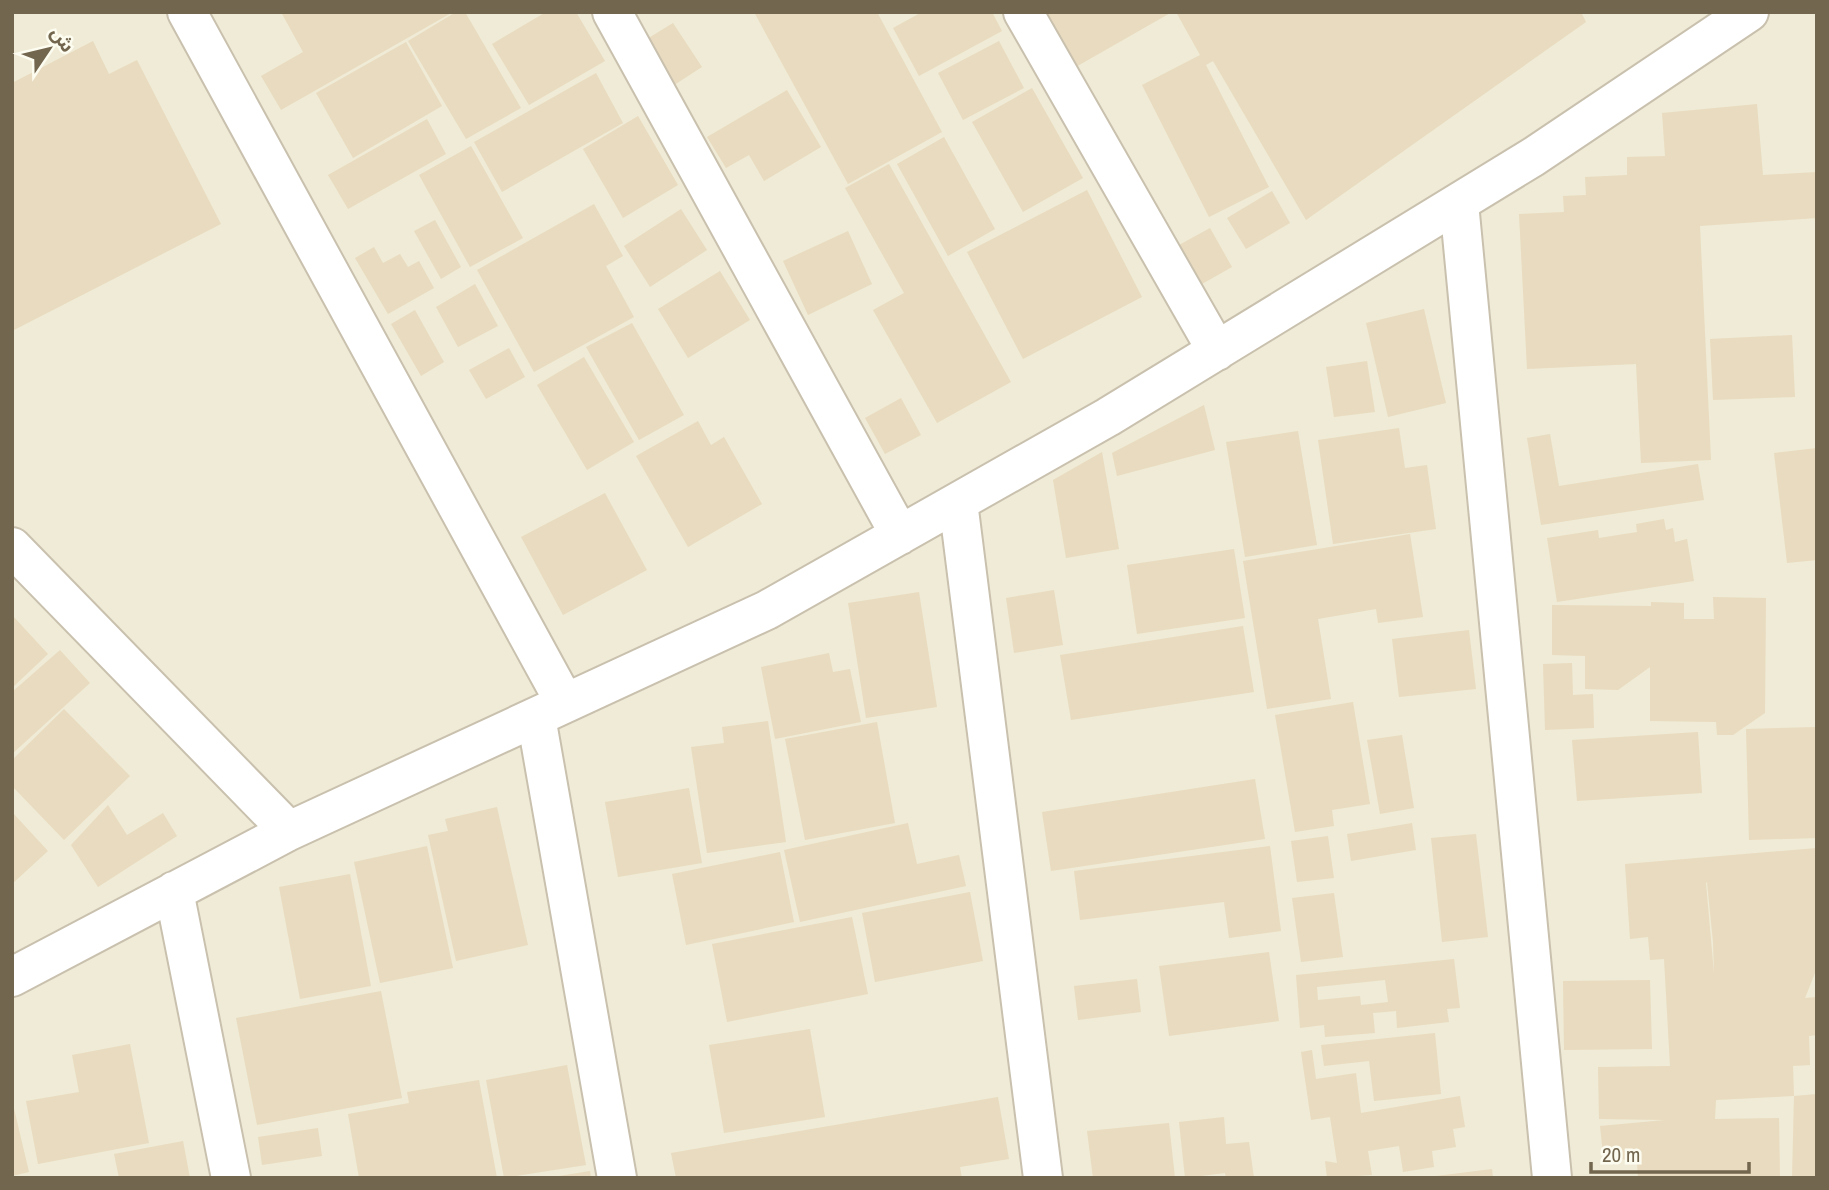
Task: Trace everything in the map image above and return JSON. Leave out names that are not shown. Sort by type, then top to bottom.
[{"type":"street","points":[[187,12],[551,710],[617,1178]]},
{"type":"street","points":[[612,12],[900,535]]},
{"type":"street","points":[[1023,12],[1217,351]]},
{"type":"street","points":[[12,977],[289,831],[767,610],[1108,417],[1217,351],[1459,203],[1749,12]]},
{"type":"street","points":[[1459,203],[1552,1178]]},
{"type":"street","points":[[958,502],[1043,1178]]},
{"type":"street","points":[[12,547],[289,831]]},
{"type":"street","points":[[174,891],[231,1178]]},
{"type":"shaded area","points":[[12,12],[1817,12],[1817,1178],[12,1178]]},
{"type":"building","points":[[281,12],[453,12],[281,110],[261,76],[303,52]]},
{"type":"building","points":[[456,12],[465,12],[521,108],[466,139],[408,41]]},
{"type":"building","points":[[546,12],[576,12],[605,61],[529,105],[492,44]]},
{"type":"building","points":[[754,12],[877,12],[942,132],[848,184]]},
{"type":"building","points":[[922,12],[992,12],[1002,31],[919,76],[893,28]]},
{"type":"building","points":[[1042,12],[1172,12],[1074,68]]},
{"type":"building","points":[[1176,12],[1581,12],[1586,22],[1306,220],[1213,61],[1206,65],[1269,187],[1209,217],[1142,85],[1200,55]]},
{"type":"building","points":[[673,23],[702,67],[671,87],[642,42]]},
{"type":"building","points":[[93,41],[109,74],[137,60],[221,224],[12,331],[12,83]]},
{"type":"building","points":[[999,41],[1024,88],[963,120],[938,73]]},
{"type":"building","points":[[406,42],[442,106],[353,158],[316,93]]},
{"type":"building","points":[[596,73],[623,123],[502,192],[474,142]]},
{"type":"building","points":[[1032,88],[1083,178],[1023,212],[972,122]]},
{"type":"building","points":[[787,90],[821,147],[764,181],[749,155],[726,168],[707,137]]},
{"type":"building","points":[[1757,104],[1763,175],[1817,172],[1817,218],[1700,226],[1711,460],[1641,463],[1636,364],[1527,369],[1519,214],[1564,212],[1563,196],[1586,195],[1585,177],[1627,175],[1627,157],[1665,156],[1662,113]]},
{"type":"building","points":[[638,116],[678,185],[623,218],[583,149]]},
{"type":"building","points":[[427,119],[446,154],[348,209],[328,175]]},
{"type":"building","points":[[944,137],[995,229],[948,256],[897,164]]},
{"type":"building","points":[[471,146],[523,238],[470,267],[419,175]]},
{"type":"building","points":[[889,164],[1011,382],[937,423],[873,310],[904,293],[845,188]]},
{"type":"building","points":[[1087,190],[1142,297],[1023,359],[967,252]]},
{"type":"building","points":[[1272,191],[1290,223],[1246,249],[1227,218]]},
{"type":"building","points":[[594,204],[623,256],[606,266],[634,317],[534,372],[477,270]]},
{"type":"building","points":[[681,209],[707,250],[650,287],[624,246]]},
{"type":"building","points":[[435,220],[461,267],[441,279],[414,231]]},
{"type":"building","points":[[1210,228],[1232,267],[1202,284],[1179,245]]},
{"type":"building","points":[[848,231],[872,284],[808,315],[783,261]]},
{"type":"building","points":[[374,247],[383,263],[400,254],[408,267],[419,261],[434,288],[388,314],[355,258]]},
{"type":"building","points":[[720,271],[750,320],[688,358],[658,309]]},
{"type":"building","points":[[475,284],[498,326],[458,347],[436,307]]},
{"type":"building","points":[[1424,309],[1446,403],[1388,417],[1366,323]]},
{"type":"building","points":[[415,310],[444,362],[421,376],[391,324]]},
{"type":"building","points":[[632,323],[684,415],[639,440],[586,347]]},
{"type":"building","points":[[1792,335],[1795,397],[1713,400],[1710,339]]},
{"type":"building","points":[[509,348],[525,377],[486,399],[469,370]]},
{"type":"building","points":[[584,357],[634,442],[587,470],[537,385]]},
{"type":"building","points":[[1367,361],[1375,412],[1334,417],[1326,367]]},
{"type":"building","points":[[901,398],[921,435],[885,454],[865,418]]},
{"type":"building","points":[[1204,405],[1215,450],[1117,476],[1112,453]]},
{"type":"building","points":[[698,421],[711,445],[724,437],[762,504],[688,547],[636,456]]},
{"type":"building","points":[[1399,428],[1405,468],[1427,465],[1436,529],[1333,544],[1318,440]]},
{"type":"building","points":[[1298,431],[1317,545],[1245,557],[1226,442]]},
{"type":"building","points":[[1550,434],[1559,486],[1698,464],[1704,500],[1541,525],[1527,438]]},
{"type":"building","points":[[1817,448],[1817,560],[1787,563],[1774,453]]},
{"type":"building","points":[[1102,452],[1119,549],[1066,558],[1053,480]]},
{"type":"building","points":[[605,493],[647,570],[563,615],[521,537]]},
{"type":"building","points":[[1664,519],[1666,530],[1673,528],[1675,542],[1687,539],[1694,581],[1557,602],[1547,538],[1598,530],[1599,538],[1637,532],[1636,524]]},
{"type":"building","points":[[1410,534],[1423,617],[1378,623],[1376,609],[1318,619],[1331,699],[1267,709],[1243,561]]},
{"type":"building","points":[[1234,549],[1245,618],[1137,634],[1127,565]]},
{"type":"building","points":[[1054,590],[1063,645],[1014,653],[1006,598]]},
{"type":"building","points":[[919,592],[937,707],[866,718],[848,603]]},
{"type":"building","points":[[1713,597],[1766,598],[1765,713],[1733,735],[1717,735],[1716,722],[1650,721],[1650,667],[1618,690],[1585,689],[1585,656],[1552,655],[1552,605],[1651,606],[1651,602],[1684,603],[1684,619],[1714,619]]},
{"type":"building","points":[[12,615],[48,654],[12,688]]},
{"type":"building","points":[[1243,626],[1254,692],[1071,720],[1060,655]]},
{"type":"building","points":[[1469,630],[1476,689],[1399,697],[1392,639]]},
{"type":"building","points":[[60,650],[90,683],[12,754],[12,692]]},
{"type":"building","points":[[829,653],[833,672],[850,669],[861,722],[775,739],[761,667]]},
{"type":"building","points":[[1572,663],[1573,695],[1593,694],[1594,728],[1545,730],[1543,664]]},
{"type":"building","points":[[1353,702],[1370,804],[1332,810],[1334,826],[1295,832],[1275,715]]},
{"type":"building","points":[[64,709],[130,776],[64,840],[12,786],[12,760]]},
{"type":"building","points":[[768,721],[786,842],[707,853],[691,747],[724,743],[722,727]]},
{"type":"building","points":[[877,722],[895,823],[805,840],[785,739]]},
{"type":"building","points":[[1817,727],[1817,838],[1749,840],[1746,729]]},
{"type":"building","points":[[1698,732],[1702,793],[1577,801],[1572,740]]},
{"type":"building","points":[[1402,735],[1414,808],[1380,814],[1367,740]]},
{"type":"building","points":[[1255,779],[1265,839],[1051,871],[1042,812]]},
{"type":"building","points":[[689,788],[702,863],[618,877],[605,802]]},
{"type":"building","points":[[108,805],[127,835],[163,813],[177,836],[98,887],[71,845]]},
{"type":"building","points":[[497,807],[528,945],[456,961],[428,835],[448,831],[445,819]]},
{"type":"building","points":[[12,812],[48,851],[12,884]]},
{"type":"building","points":[[908,823],[917,864],[959,855],[966,886],[800,922],[784,850]]},
{"type":"building","points":[[1412,823],[1416,850],[1351,861],[1347,834]]},
{"type":"building","points":[[1476,834],[1488,937],[1442,942],[1431,838]]},
{"type":"building","points":[[1328,836],[1334,878],[1297,882],[1291,841]]},
{"type":"building","points":[[427,846],[453,968],[380,983],[354,862]]},
{"type":"building","points":[[1270,846],[1281,931],[1229,938],[1224,902],[1080,920],[1074,871]]},
{"type":"building","points":[[1817,848],[1817,968],[1805,998],[1817,997],[1817,1035],[1809,1036],[1810,1065],[1793,1066],[1794,1096],[1716,1100],[1715,1119],[1779,1118],[1780,1178],[1638,1178],[1637,1163],[1603,1154],[1600,1126],[1665,1120],[1599,1119],[1598,1067],[1670,1066],[1664,959],[1650,960],[1648,937],[1630,939],[1625,864]],"holes":[[[1707,882],[1713,942],[1714,974]]]},
{"type":"building","points":[[780,852],[794,922],[686,945],[672,874]]},
{"type":"building","points":[[350,874],[371,986],[300,999],[279,887]]},
{"type":"building","points":[[970,892],[983,961],[875,982],[862,913]]},
{"type":"building","points":[[1334,893],[1343,957],[1301,962],[1292,898]]},
{"type":"building","points":[[852,917],[868,994],[727,1022],[712,944]]},
{"type":"building","points":[[1269,952],[1279,1021],[1169,1036],[1159,966]]},
{"type":"building","points":[[1454,959],[1460,1008],[1447,1009],[1449,1022],[1397,1028],[1396,1011],[1373,1013],[1375,1033],[1325,1037],[1324,1025],[1300,1028],[1296,975]],"holes":[[[1385,980],[1388,1002],[1361,1005],[1360,996],[1318,1000],[1317,987]]]},
{"type":"building","points":[[1137,979],[1141,1012],[1078,1020],[1074,986]]},
{"type":"building","points":[[1650,980],[1652,1049],[1564,1050],[1563,981]]},
{"type":"building","points":[[381,991],[402,1098],[257,1125],[236,1018]]},
{"type":"building","points":[[810,1029],[825,1117],[724,1133],[709,1045]]},
{"type":"building","points":[[1435,1033],[1441,1094],[1374,1101],[1369,1061],[1324,1066],[1321,1045]]},
{"type":"building","points":[[130,1044],[149,1143],[38,1164],[26,1101],[79,1092],[72,1055]]},
{"type":"building","points":[[1312,1050],[1316,1079],[1356,1073],[1361,1113],[1460,1096],[1465,1127],[1453,1129],[1456,1147],[1432,1151],[1434,1167],[1403,1172],[1399,1146],[1368,1151],[1372,1175],[1327,1178],[1325,1161],[1337,1163],[1330,1117],[1311,1120],[1301,1052]]},
{"type":"building","points":[[567,1065],[586,1165],[504,1178],[486,1080]]},
{"type":"building","points":[[479,1080],[497,1178],[359,1178],[348,1114],[409,1103],[407,1092]]},
{"type":"building","points":[[1817,1094],[1817,1178],[1792,1178],[1794,1096]]},
{"type":"building","points":[[998,1097],[1009,1159],[960,1167],[962,1178],[676,1178],[671,1153]]},
{"type":"building","points":[[12,1100],[29,1172],[12,1176]]},
{"type":"building","points":[[1224,1117],[1226,1144],[1249,1142],[1254,1178],[1226,1178],[1225,1173],[1185,1178],[1179,1122]]},
{"type":"building","points":[[1169,1123],[1175,1178],[1093,1178],[1087,1131]]},
{"type":"building","points":[[318,1128],[322,1156],[262,1165],[258,1137]]},
{"type":"building","points":[[183,1141],[190,1178],[119,1178],[114,1154]]},
{"type":"building","points":[[1492,1169],[1493,1178],[1436,1178],[1436,1176]]},
{"type":"building","points":[[590,1171],[591,1178],[559,1178],[559,1176]]}]
